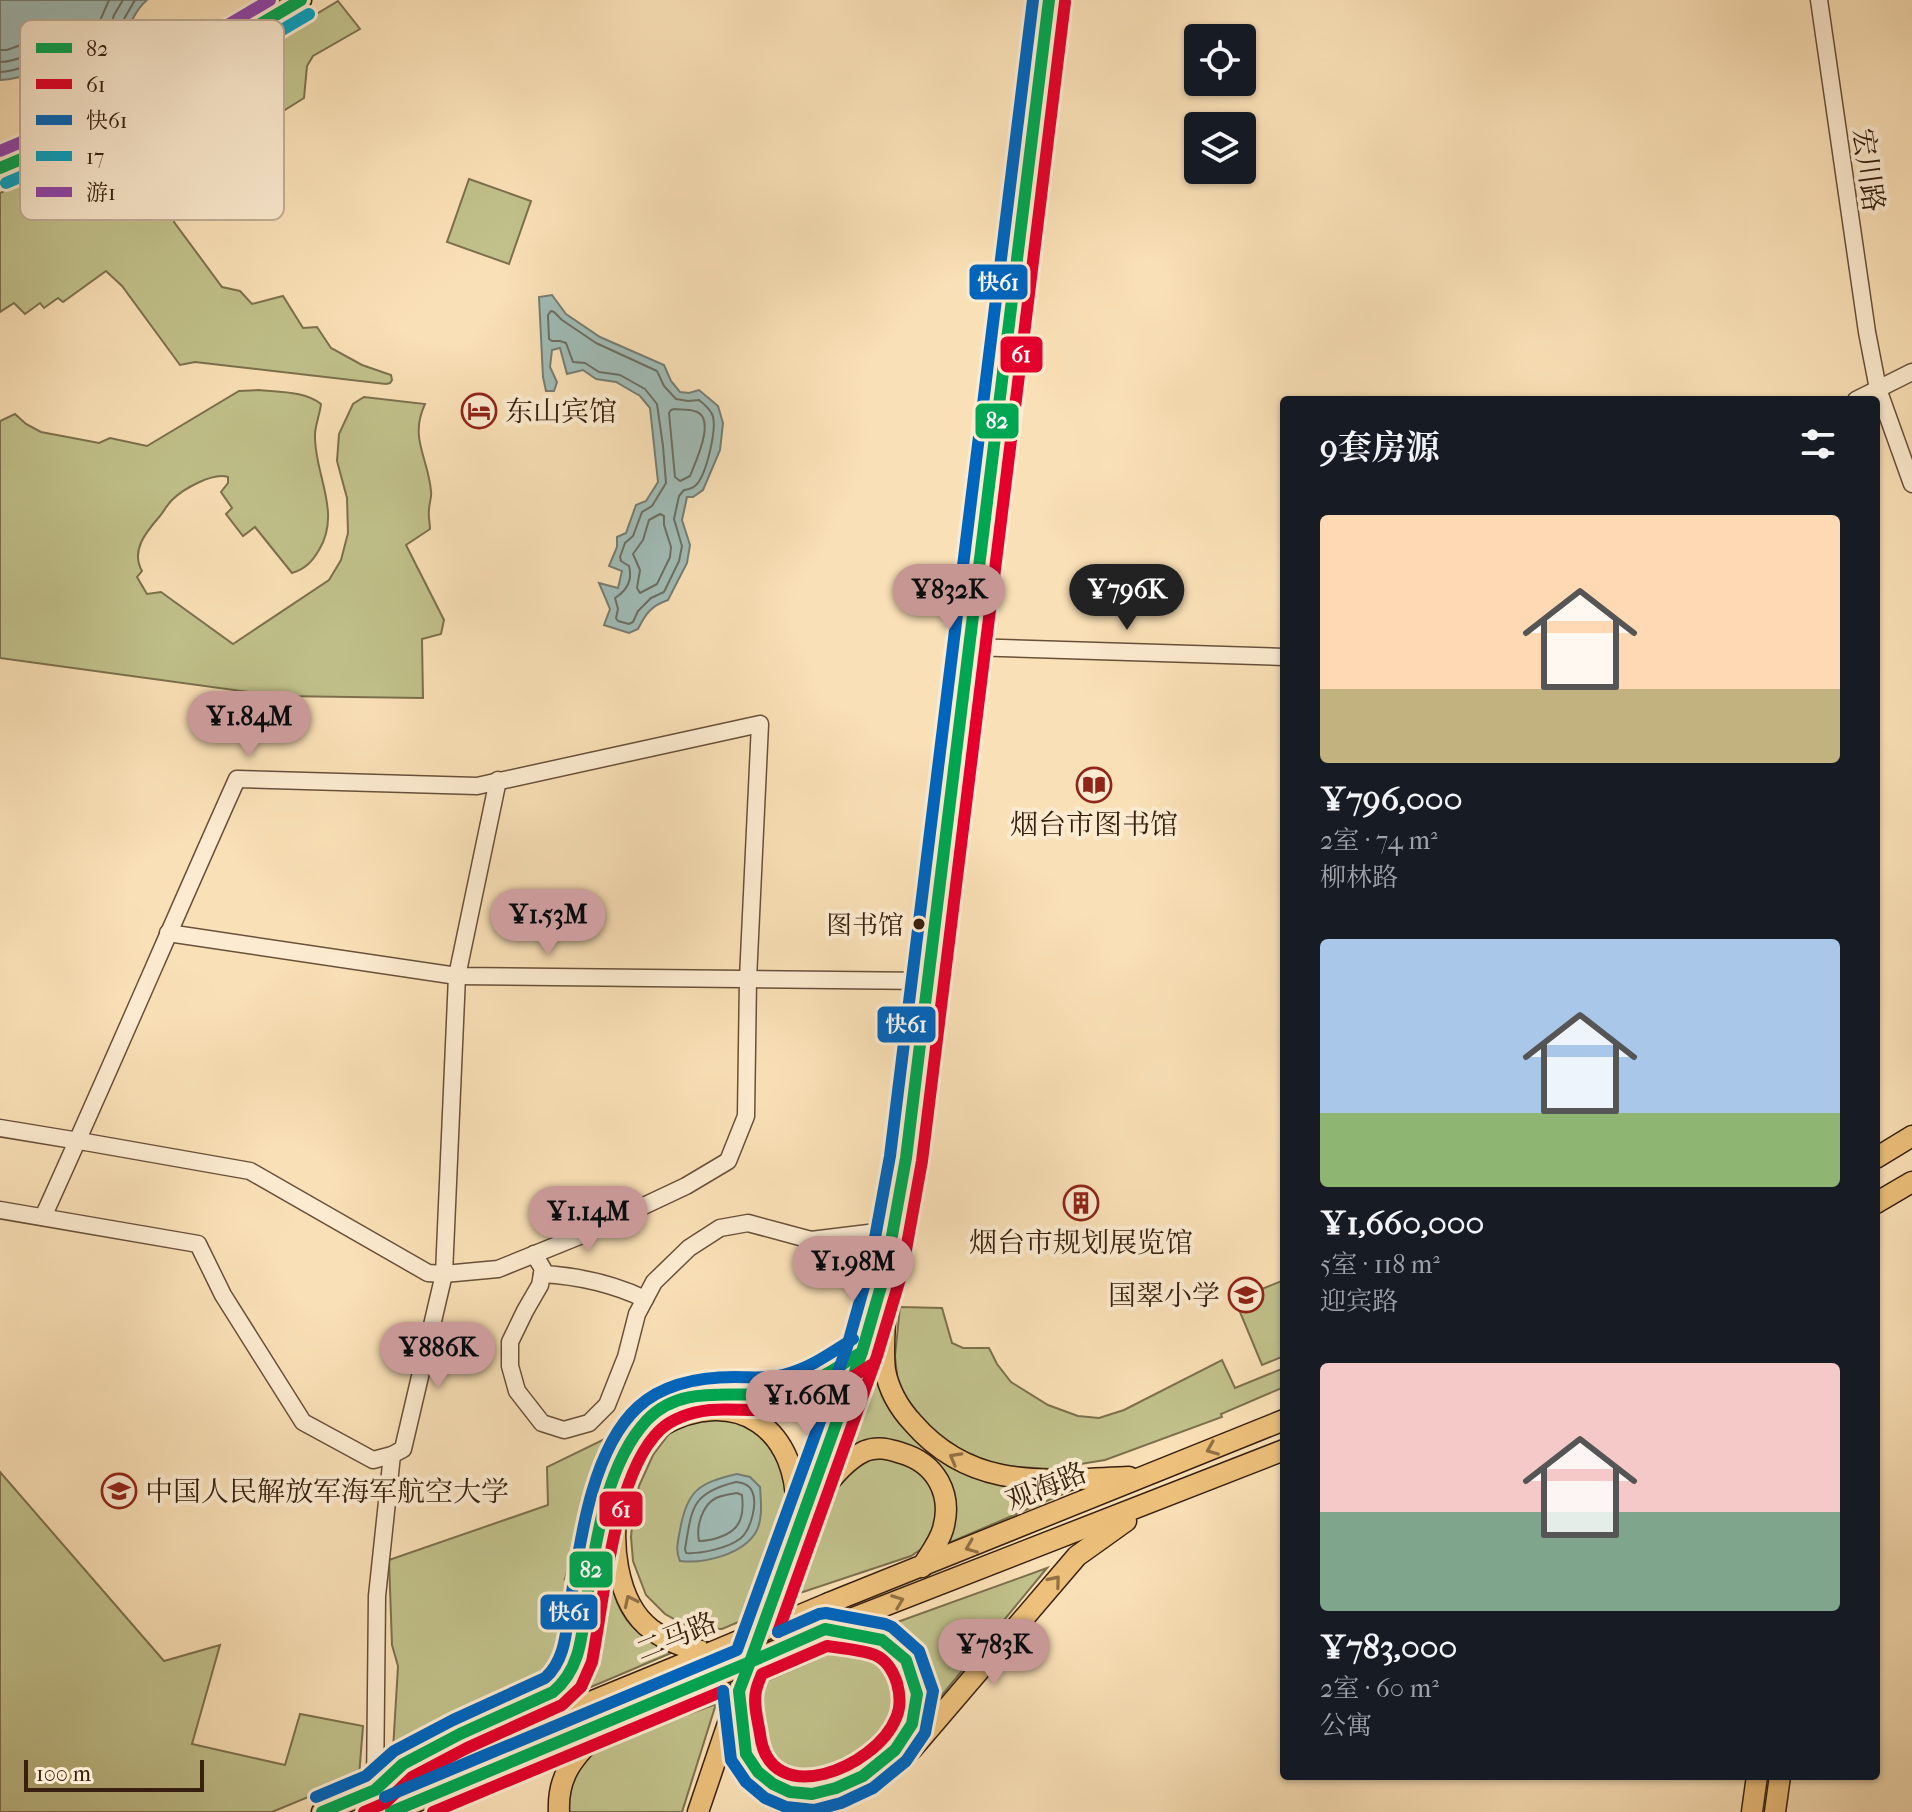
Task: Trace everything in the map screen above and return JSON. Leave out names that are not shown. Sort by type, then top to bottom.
[{"type":"main road","points":[[267,20],[301,0]]},
{"type":"main road","points":[[698,1812],[862,1352],[886,1269],[906,1158],[1049,0]]},
{"type":"main road","points":[[1045,31],[1058,0]]},
{"type":"main road","points":[[0,168],[20,160]]},
{"type":"main road","points":[[1880,1155],[1911,1132]]},
{"type":"main road","points":[[1880,1201],[1912,1182]]},
{"type":"main road","points":[[886,1269],[885,1368],[900,1408],[926,1438],[950,1456],[981,1471],[1016,1478],[1141,1477]]},
{"type":"main road","points":[[375,1790],[403,1764],[553,1692],[573,1671],[603,1513],[627,1446],[647,1420],[678,1401],[700,1395],[775,1393],[807,1385],[862,1352]]},
{"type":"main road","points":[[710,1653],[675,1643],[652,1631],[640,1620],[631,1606],[616,1560],[617,1506],[639,1454],[657,1428],[676,1417],[704,1409],[733,1410],[770,1431],[784,1449],[793,1473],[797,1499],[795,1540]]},
{"type":"main road","name":"观海路","points":[[829,1603],[1280,1422]]},
{"type":"main road","points":[[804,1511],[848,1461],[868,1450],[882,1448],[914,1456],[929,1467],[939,1480],[946,1516],[942,1533],[922,1567]]},
{"type":"main road","points":[[792,1812],[857,1787],[892,1768],[919,1741],[1077,1556],[1111,1530],[1160,1499],[1280,1452]]},
{"type":"main road","name":"二马路","points":[[391,1812],[825,1629],[1160,1499]]},
{"type":"main road","name":"二马路","points":[[322,1812],[829,1603]]},
{"type":"main road","points":[[739,1691],[746,1754],[758,1772],[773,1784],[790,1792],[812,1794],[863,1776],[895,1750],[912,1724],[917,1694],[906,1660],[882,1640],[825,1629]]},
{"type":"main road","points":[[559,1812],[558,1795],[570,1763],[609,1720]]},
{"type":"main road","points":[[1752,1812],[1756,1780]]},
{"type":"main road","points":[[1775,1812],[1779,1780]]},
{"type":"street","name":"宏川路","points":[[1819,0],[1867,332],[1878,389],[1912,484]]},
{"type":"street","points":[[1864,396],[1912,372]]},
{"type":"street","points":[[969,647],[1280,657]]},
{"type":"street","points":[[0,1128],[78,1141],[250,1171],[428,1273],[498,1269],[582,1235],[686,1186],[728,1161],[746,1116],[748,979],[760,724],[477,786],[237,779],[78,1141],[43,1217]]},
{"type":"street","points":[[0,1210],[198,1244],[223,1295],[303,1422],[373,1460],[403,1449],[444,1274],[457,976],[498,780]]},
{"type":"street","points":[[168,933],[457,976],[928,981]]},
{"type":"street","points":[[534,1254],[543,1269],[540,1285],[510,1342],[510,1366],[517,1391],[542,1423],[564,1430],[589,1423],[607,1405],[626,1357],[637,1314],[654,1282],[689,1248],[720,1228],[748,1223],[811,1240],[893,1230]]},
{"type":"street","points":[[542,1274],[597,1281],[645,1299]]},
{"type":"street","points":[[375,1790],[377,1596],[392,1455]]},
{"type":"green space","points":[[338,1],[360,29],[313,56],[307,66],[304,98],[284,111],[284,34]]},
{"type":"green space","points":[[469,179],[531,201],[509,264],[447,242]]},
{"type":"green space","points":[[20,184],[20,220],[174,220],[222,287],[240,291],[252,304],[283,296],[303,328],[317,327],[331,348],[362,365],[391,375],[392,380],[386,384],[195,362],[180,365],[122,286],[106,271],[63,302],[58,298],[44,308],[40,303],[25,314],[14,303],[0,312],[0,193]]},
{"type":"green space","points":[[239,391],[300,394],[321,404],[315,431],[316,450],[328,521],[316,554],[304,567],[292,573],[255,527],[243,536],[226,514],[232,508],[221,492],[228,483],[228,477],[214,477],[177,496],[150,528],[139,548],[142,571],[137,577],[147,594],[161,592],[233,644],[329,580],[341,560],[348,533],[347,498],[337,461],[339,434],[353,404],[364,397],[425,404],[419,438],[431,491],[430,529],[406,545],[444,620],[441,634],[422,639],[423,698],[278,696],[0,658],[0,421],[15,414],[41,432],[99,443],[110,438],[147,446]]},
{"type":"green space","points":[[1280,1282],[1280,1358],[1262,1365],[1235,1300]]},
{"type":"green space","points":[[900,1307],[942,1308],[952,1343],[963,1348],[989,1348],[1011,1382],[1048,1405],[1078,1416],[1099,1418],[1124,1410],[1222,1360],[1235,1388],[1280,1370],[1280,1389],[1221,1414],[1222,1417],[1105,1460],[1050,1469],[1002,1466],[971,1458],[942,1441],[912,1409],[898,1385],[895,1356]]},
{"type":"green space","points":[[881,1358],[884,1378],[964,1471],[1006,1486],[1077,1488],[944,1545],[950,1529],[922,1453],[845,1456]]},
{"type":"green space","points":[[721,1415],[758,1429],[781,1461],[787,1488],[786,1513],[755,1615],[722,1629],[683,1624],[665,1614],[646,1595],[633,1561],[631,1537],[639,1486],[653,1455],[672,1430],[695,1417]]},
{"type":"green space","points":[[617,1433],[597,1464],[565,1579],[585,1572],[569,1648],[555,1676],[532,1693],[393,1750],[398,1666],[392,1645],[389,1560],[548,1505],[547,1467]]},
{"type":"green space","points":[[877,1457],[907,1463],[922,1474],[930,1485],[937,1517],[927,1545],[911,1556],[797,1594],[816,1527],[838,1479],[848,1468]]},
{"type":"green space","points":[[0,1472],[164,1661],[220,1645],[192,1744],[285,1765],[300,1714],[363,1726],[359,1776],[272,1812],[0,1812]]},
{"type":"green space","points":[[606,1529],[612,1584],[618,1605],[638,1632],[671,1653],[558,1701],[570,1687]]},
{"type":"green space","points":[[1047,1568],[918,1724],[925,1690],[922,1670],[908,1648],[894,1636],[878,1629]]},
{"type":"green space","points":[[860,1645],[892,1661],[906,1684],[905,1710],[891,1736],[869,1758],[841,1775],[811,1781],[781,1775],[773,1770],[758,1753],[752,1732],[753,1707],[762,1683],[846,1646]]},
{"type":"green space","points":[[716,1704],[682,1812],[567,1812],[570,1781],[579,1764],[588,1756],[622,1739]]},
{"type":"water","points":[[0,0],[147,0],[132,20],[20,20],[20,77],[0,80]]},
{"type":"water","points":[[552,295],[566,314],[600,337],[664,365],[680,392],[699,390],[718,406],[723,423],[720,450],[703,490],[693,497],[687,497],[682,520],[690,545],[687,563],[668,600],[653,608],[638,629],[629,633],[604,625],[610,609],[599,583],[618,588],[622,571],[609,566],[617,547],[617,537],[626,533],[636,505],[646,501],[658,482],[650,408],[640,396],[616,382],[596,379],[583,370],[567,374],[560,348],[552,350],[550,367],[557,382],[554,391],[546,391],[539,297]]},
{"type":"water","points":[[737,1474],[750,1477],[760,1487],[761,1516],[756,1532],[733,1552],[701,1561],[680,1561],[678,1538],[691,1497],[704,1485]]},
{"type":"transit line","name":"游1","points":[[236,20],[270,0]]},
{"type":"transit line","name":"82","points":[[267,20],[301,0]]},
{"type":"transit line","name":"快61","points":[[385,1797],[737,1650],[847,1347],[870,1265],[890,1156],[1033,0]]},
{"type":"transit line","name":"82","points":[[750,1662],[862,1352],[886,1269],[906,1158],[1049,0]]},
{"type":"transit line","name":"61","points":[[778,1632],[877,1356],[902,1272],[922,1161],[1065,2]]},
{"type":"transit line","name":"17","points":[[284,29],[309,14]]},
{"type":"transit line","name":"游1","points":[[0,151],[20,143]]},
{"type":"transit line","name":"82","points":[[0,168],[20,160]]},
{"type":"transit line","name":"17","points":[[6,183],[20,177]]},
{"type":"transit line","name":"快61","points":[[316,1797],[366,1776],[394,1751],[545,1678],[552,1670],[562,1652],[584,1524],[599,1471],[622,1425],[638,1407],[659,1392],[696,1380],[771,1377],[793,1372],[820,1360],[853,1339]]},
{"type":"transit line","name":"82","points":[[322,1812],[375,1790],[403,1764],[553,1692],[563,1682],[579,1649],[599,1528],[612,1481],[633,1438],[647,1420],[678,1400],[696,1396],[768,1394],[796,1388],[862,1352]]},
{"type":"transit line","name":"61","points":[[364,1812],[385,1803],[412,1777],[562,1705],[581,1687],[592,1662],[621,1506],[644,1450],[660,1430],[677,1419],[704,1411],[790,1407],[826,1393],[871,1365]]},
{"type":"transit line","name":"快61","points":[[723,1691],[731,1760],[746,1782],[765,1798],[786,1807],[814,1810],[841,1803],[873,1788],[906,1761],[925,1733],[933,1691],[919,1651],[885,1624],[826,1613],[778,1632]]},
{"type":"transit line","name":"82","points":[[825,1629],[882,1640],[906,1660],[917,1694],[912,1724],[895,1750],[863,1776],[812,1794],[790,1792],[758,1772],[746,1754],[739,1691],[750,1662],[825,1629]]},
{"type":"transit line","name":"61","points":[[827,1646],[870,1653],[886,1663],[898,1687],[898,1714],[885,1736],[868,1753],[847,1766],[824,1774],[802,1776],[782,1771],[768,1758],[760,1734],[755,1701],[758,1684],[762,1674],[827,1646]]},
{"type":"transit line","name":"82","points":[[391,1812],[750,1662]]},
{"type":"transit line","name":"61","points":[[433,1812],[723,1691]]},
{"type":"place","name":"东山宾馆","points":[[479,411]]},
{"type":"place","name":"烟台市图书馆","points":[[1094,785]]},
{"type":"place","name":"图书馆","points":[[919,924]]},
{"type":"place","name":"烟台市规划展览馆","points":[[1081,1203]]},
{"type":"place","name":"国翠小学","points":[[1246,1295]]},
{"type":"place","name":"中国人民解放军海军航空大学","points":[[119,1491]]}]
